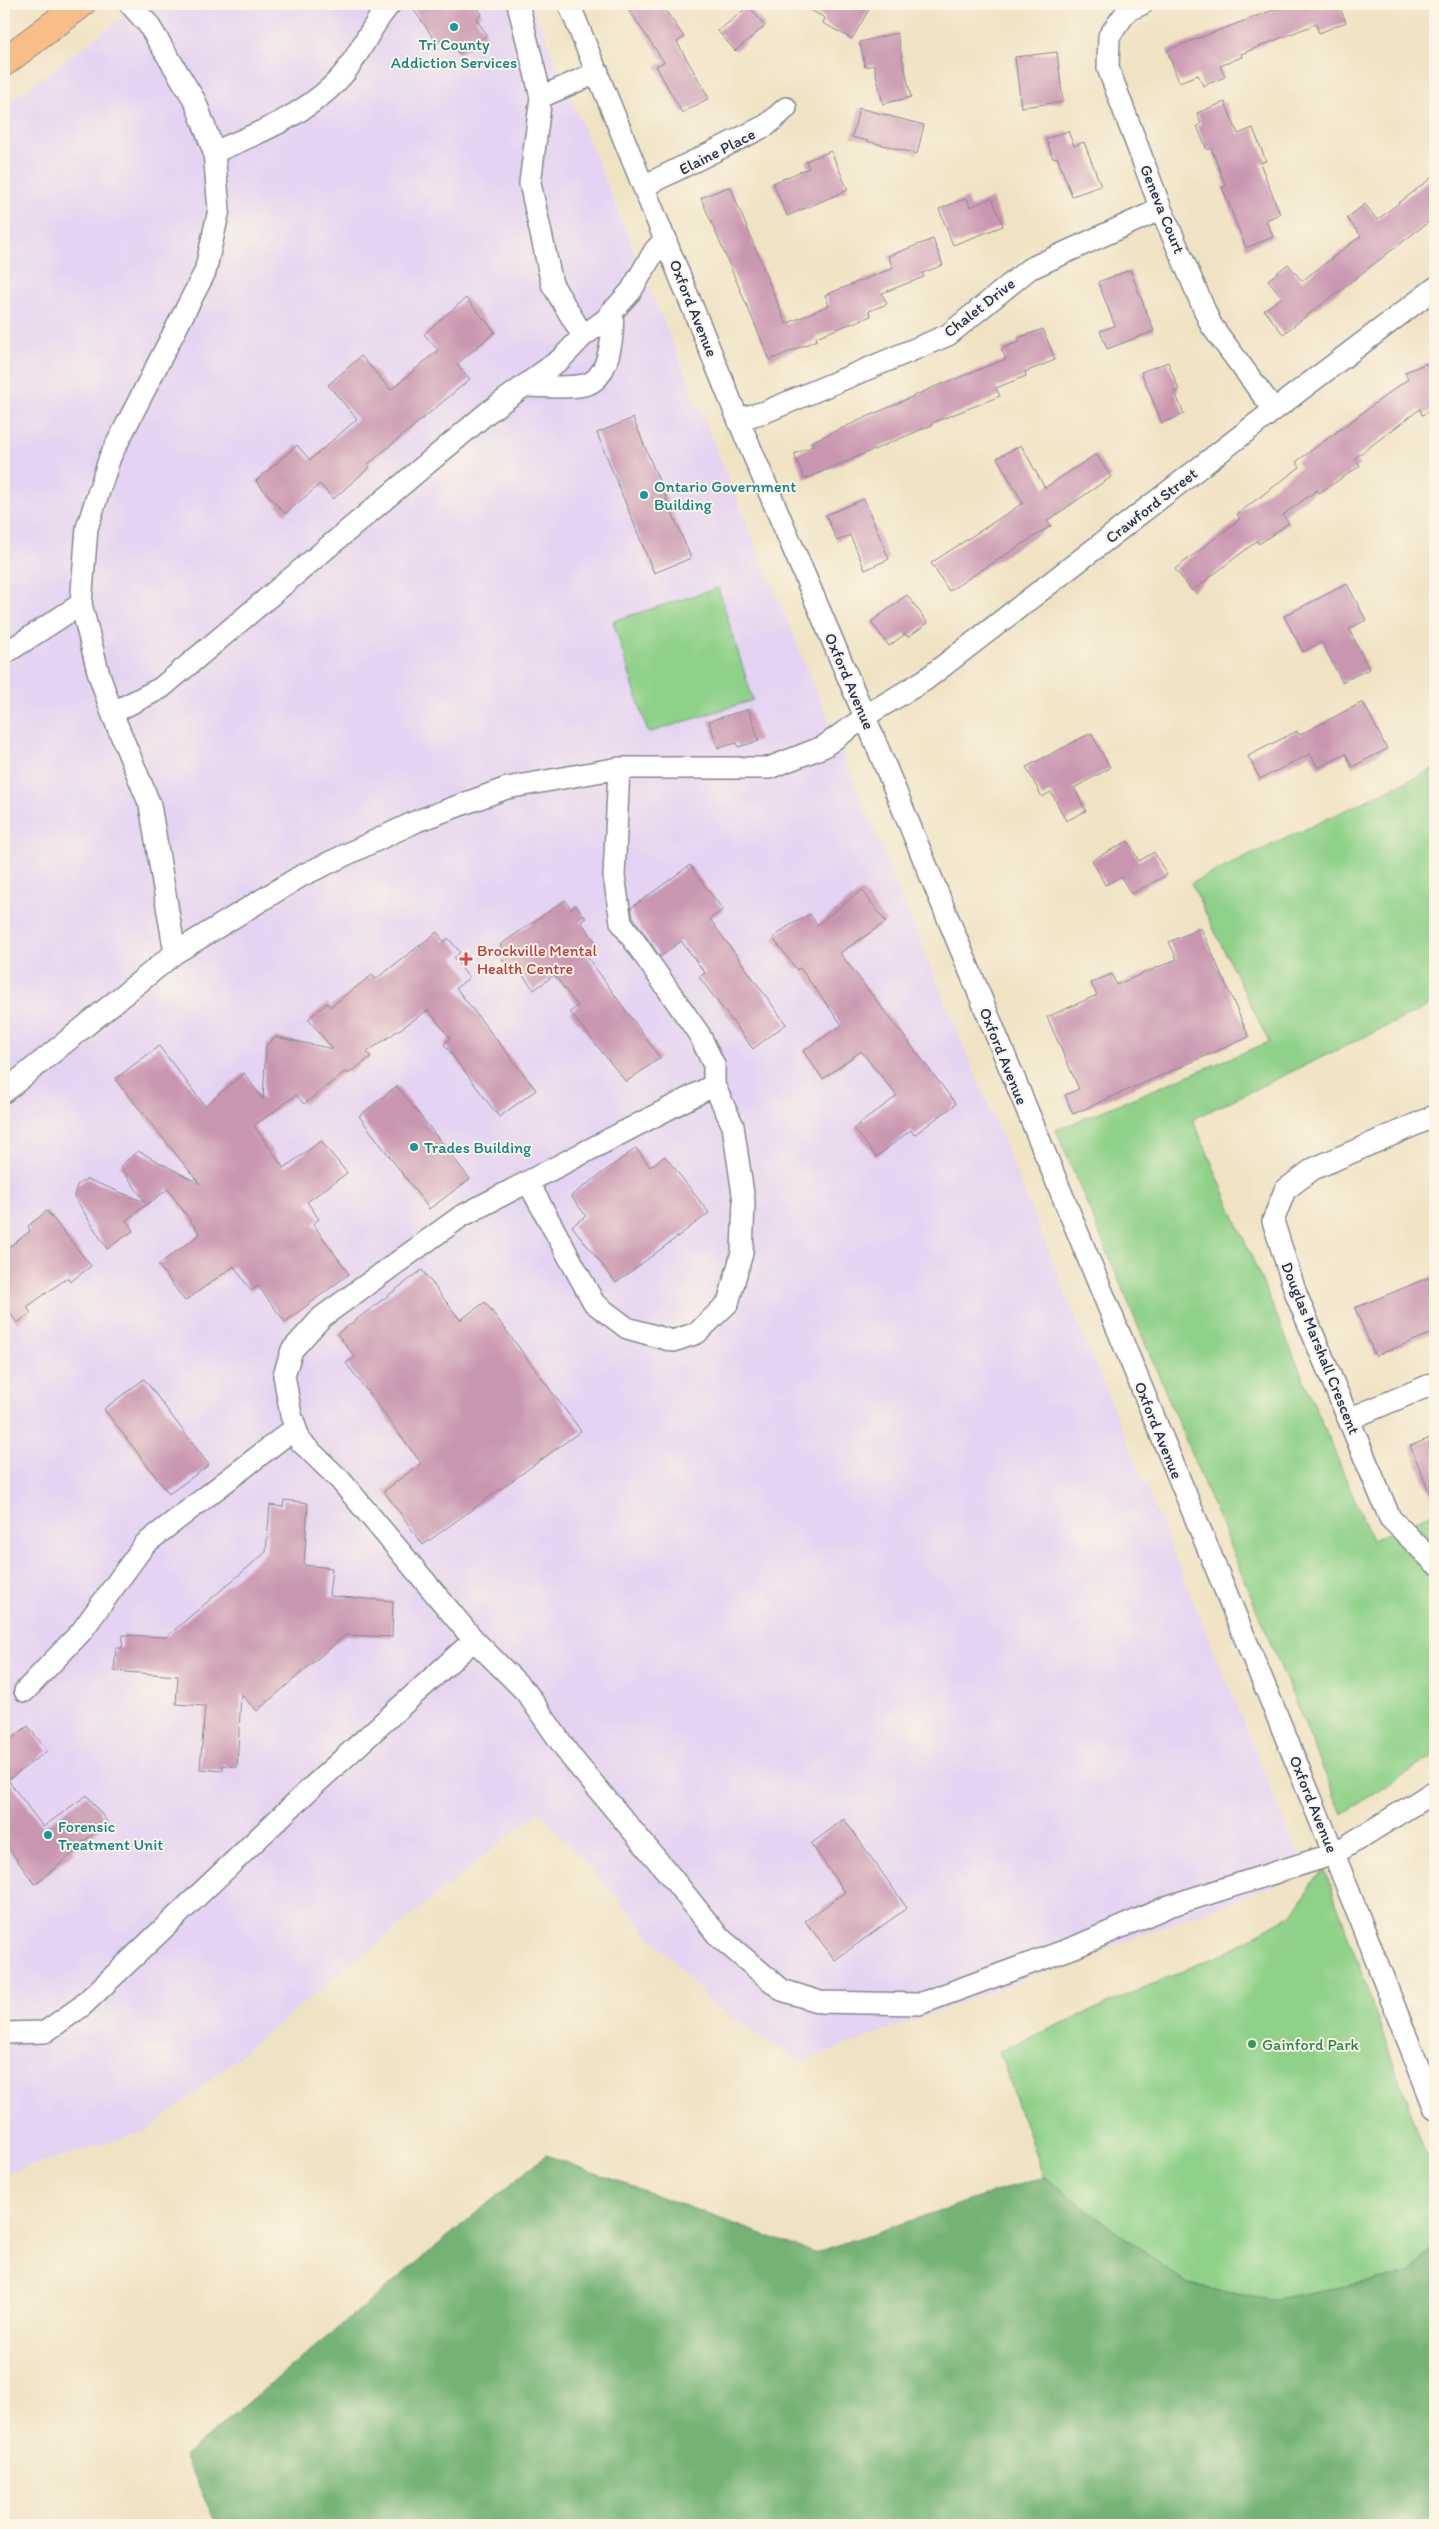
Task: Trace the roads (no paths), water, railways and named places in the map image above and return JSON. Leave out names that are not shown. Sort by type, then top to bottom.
[{"type":"main road","points":[[4,62],[81,4]]},
{"type":"street","points":[[130,4],[148,24],[195,101],[214,152],[219,210],[205,272],[110,457],[88,528],[81,604],[98,671],[112,714],[150,805],[175,952]]},
{"type":"street","points":[[214,152],[278,123],[324,94],[347,70],[390,4]]},
{"type":"street","points":[[518,4],[542,97],[530,183],[552,284],[583,336]]},
{"type":"street","name":"Oxford Avenue","points":[[569,4],[738,419],[865,717],[1334,1854],[1435,2109]]},
{"type":"street","name":"Geneva Court","points":[[1142,4],[1128,10],[1109,36],[1108,68],[1161,209],[1211,325],[1274,410]]},
{"type":"street","points":[[542,97],[598,72]]},
{"type":"street","name":"Elaine Place","points":[[644,186],[767,126],[786,108]]},
{"type":"street","name":"Chalet Drive","points":[[738,419],[765,412],[948,335],[1029,269],[1161,209]]},
{"type":"street","points":[[112,714],[161,688],[487,413],[561,359],[631,291],[656,250],[666,239]]},
{"type":"street","name":"Crawford Street","points":[[4,1092],[175,952],[300,876],[416,821],[507,788],[619,768],[769,768],[823,747],[865,717],[924,680],[1435,288]]},
{"type":"street","points":[[526,386],[583,386],[593,382],[600,375],[608,354],[613,334],[612,311]]},
{"type":"street","points":[[4,654],[81,604]]},
{"type":"street","points":[[528,1182],[594,1303],[627,1328],[673,1340],[696,1334],[728,1303],[742,1253],[744,1201],[733,1126],[714,1084],[714,1065],[699,1034],[621,922],[614,876],[619,768]]},
{"type":"street","points":[[714,1084],[460,1217],[322,1317],[292,1350],[284,1375],[295,1428],[300,1441],[341,1481],[474,1640],[526,1692],[571,1757],[719,1937],[782,1990],[820,2002],[919,2004],[1075,1947],[1169,1906],[1334,1854],[1435,1791]]},
{"type":"street","name":"Douglas Marshall Crescent","points":[[1435,1116],[1313,1169],[1285,1190],[1273,1221],[1296,1294],[1390,1518],[1435,1563]]},
{"type":"street","points":[[1348,1419],[1435,1383]]},
{"type":"street","points":[[25,1691],[81,1632],[145,1544],[295,1428]]},
{"type":"street","points":[[4,2033],[45,2032],[82,2006],[310,1789],[474,1640]]},
{"type":"place","name":"Tri County Addiction Services","points":[[454,27]]},
{"type":"place","name":"Ontario Government Building","points":[[644,495]]},
{"type":"place","name":"Brockville Mental Health Centre","points":[[466,959]]},
{"type":"place","name":"Trades Building","points":[[414,1147]]},
{"type":"place","name":"Forensic Treatment Unit","points":[[48,1835]]},
{"type":"place","name":"Gainford Park","points":[[1252,2044]]}]
